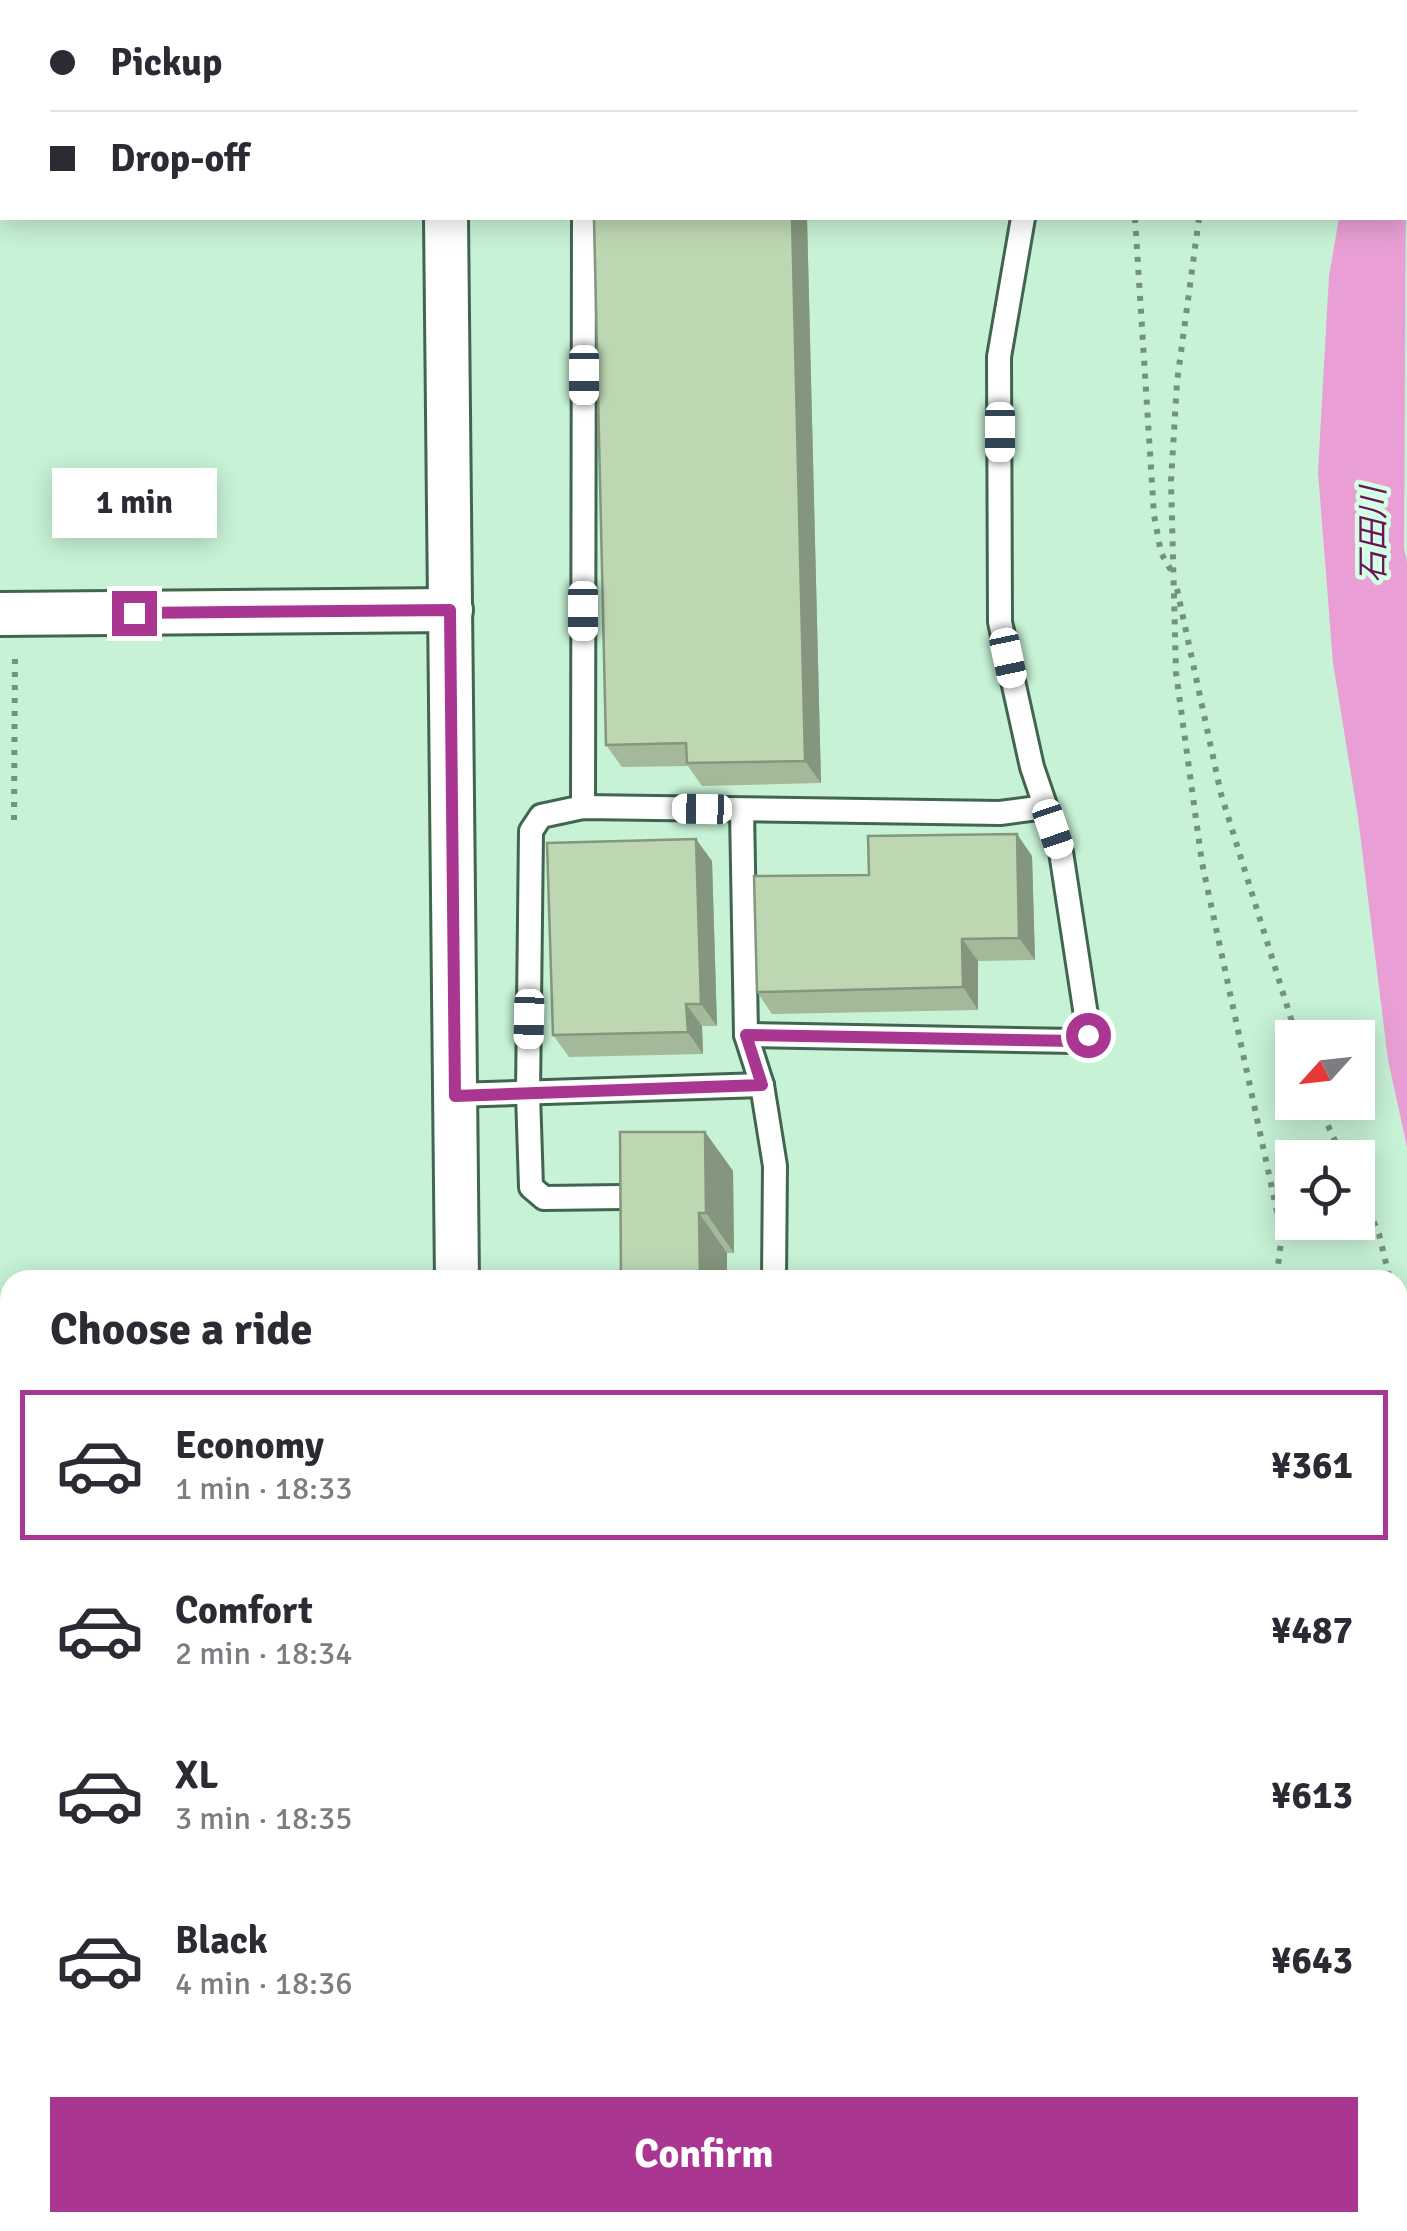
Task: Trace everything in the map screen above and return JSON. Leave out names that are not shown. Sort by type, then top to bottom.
[{"type":"street","points":[[446,220],[457,1270]]},
{"type":"street","points":[[8,614],[450,610]]},
{"type":"lane","points":[[582,808],[584,220]]},
{"type":"lane","points":[[746,1035],[1075,1041],[1088,1035],[1061,852],[1032,767],[1000,622],[999,357],[1023,220]]},
{"type":"lane","points":[[624,1197],[544,1198],[532,1188],[528,1094],[531,832],[541,816],[582,808],[1000,813],[1045,807]]},
{"type":"lane","points":[[742,810],[746,1035],[762,1085],[776,1166],[774,1270]]},
{"type":"lane","points":[[455,1096],[762,1085]]},
{"type":"path","points":[[1135,220],[1154,515],[1161,553],[1173,574],[1221,794],[1291,1020]]},
{"type":"path","points":[[1199,220],[1177,382],[1171,481],[1176,673],[1202,863],[1282,1235],[1277,1270]]},
{"type":"path","points":[[8,614],[14,820]]},
{"type":"path","points":[[1375,1225],[1388,1270]]},
{"type":"water","name":"石田川","points":[[1339,220],[1406,220],[1407,1147],[1388,1060],[1358,817],[1333,663],[1318,472],[1329,276]]},
{"type":"building","points":[[594,220],[792,220],[805,761],[687,763],[686,743],[606,745]]},
{"type":"building","points":[[1017,834],[1019,938],[962,939],[963,987],[757,992],[754,876],[869,875],[868,836]]},
{"type":"building","points":[[696,839],[701,1004],[686,1004],[688,1032],[553,1035],[547,843]]},
{"type":"building","points":[[620,1132],[705,1132],[706,1213],[699,1213],[700,1270],[621,1270]]},
{"type":"route","points":[[134,613],[450,610],[455,1096],[762,1085],[746,1035],[1075,1041],[1088,1035]]}]
